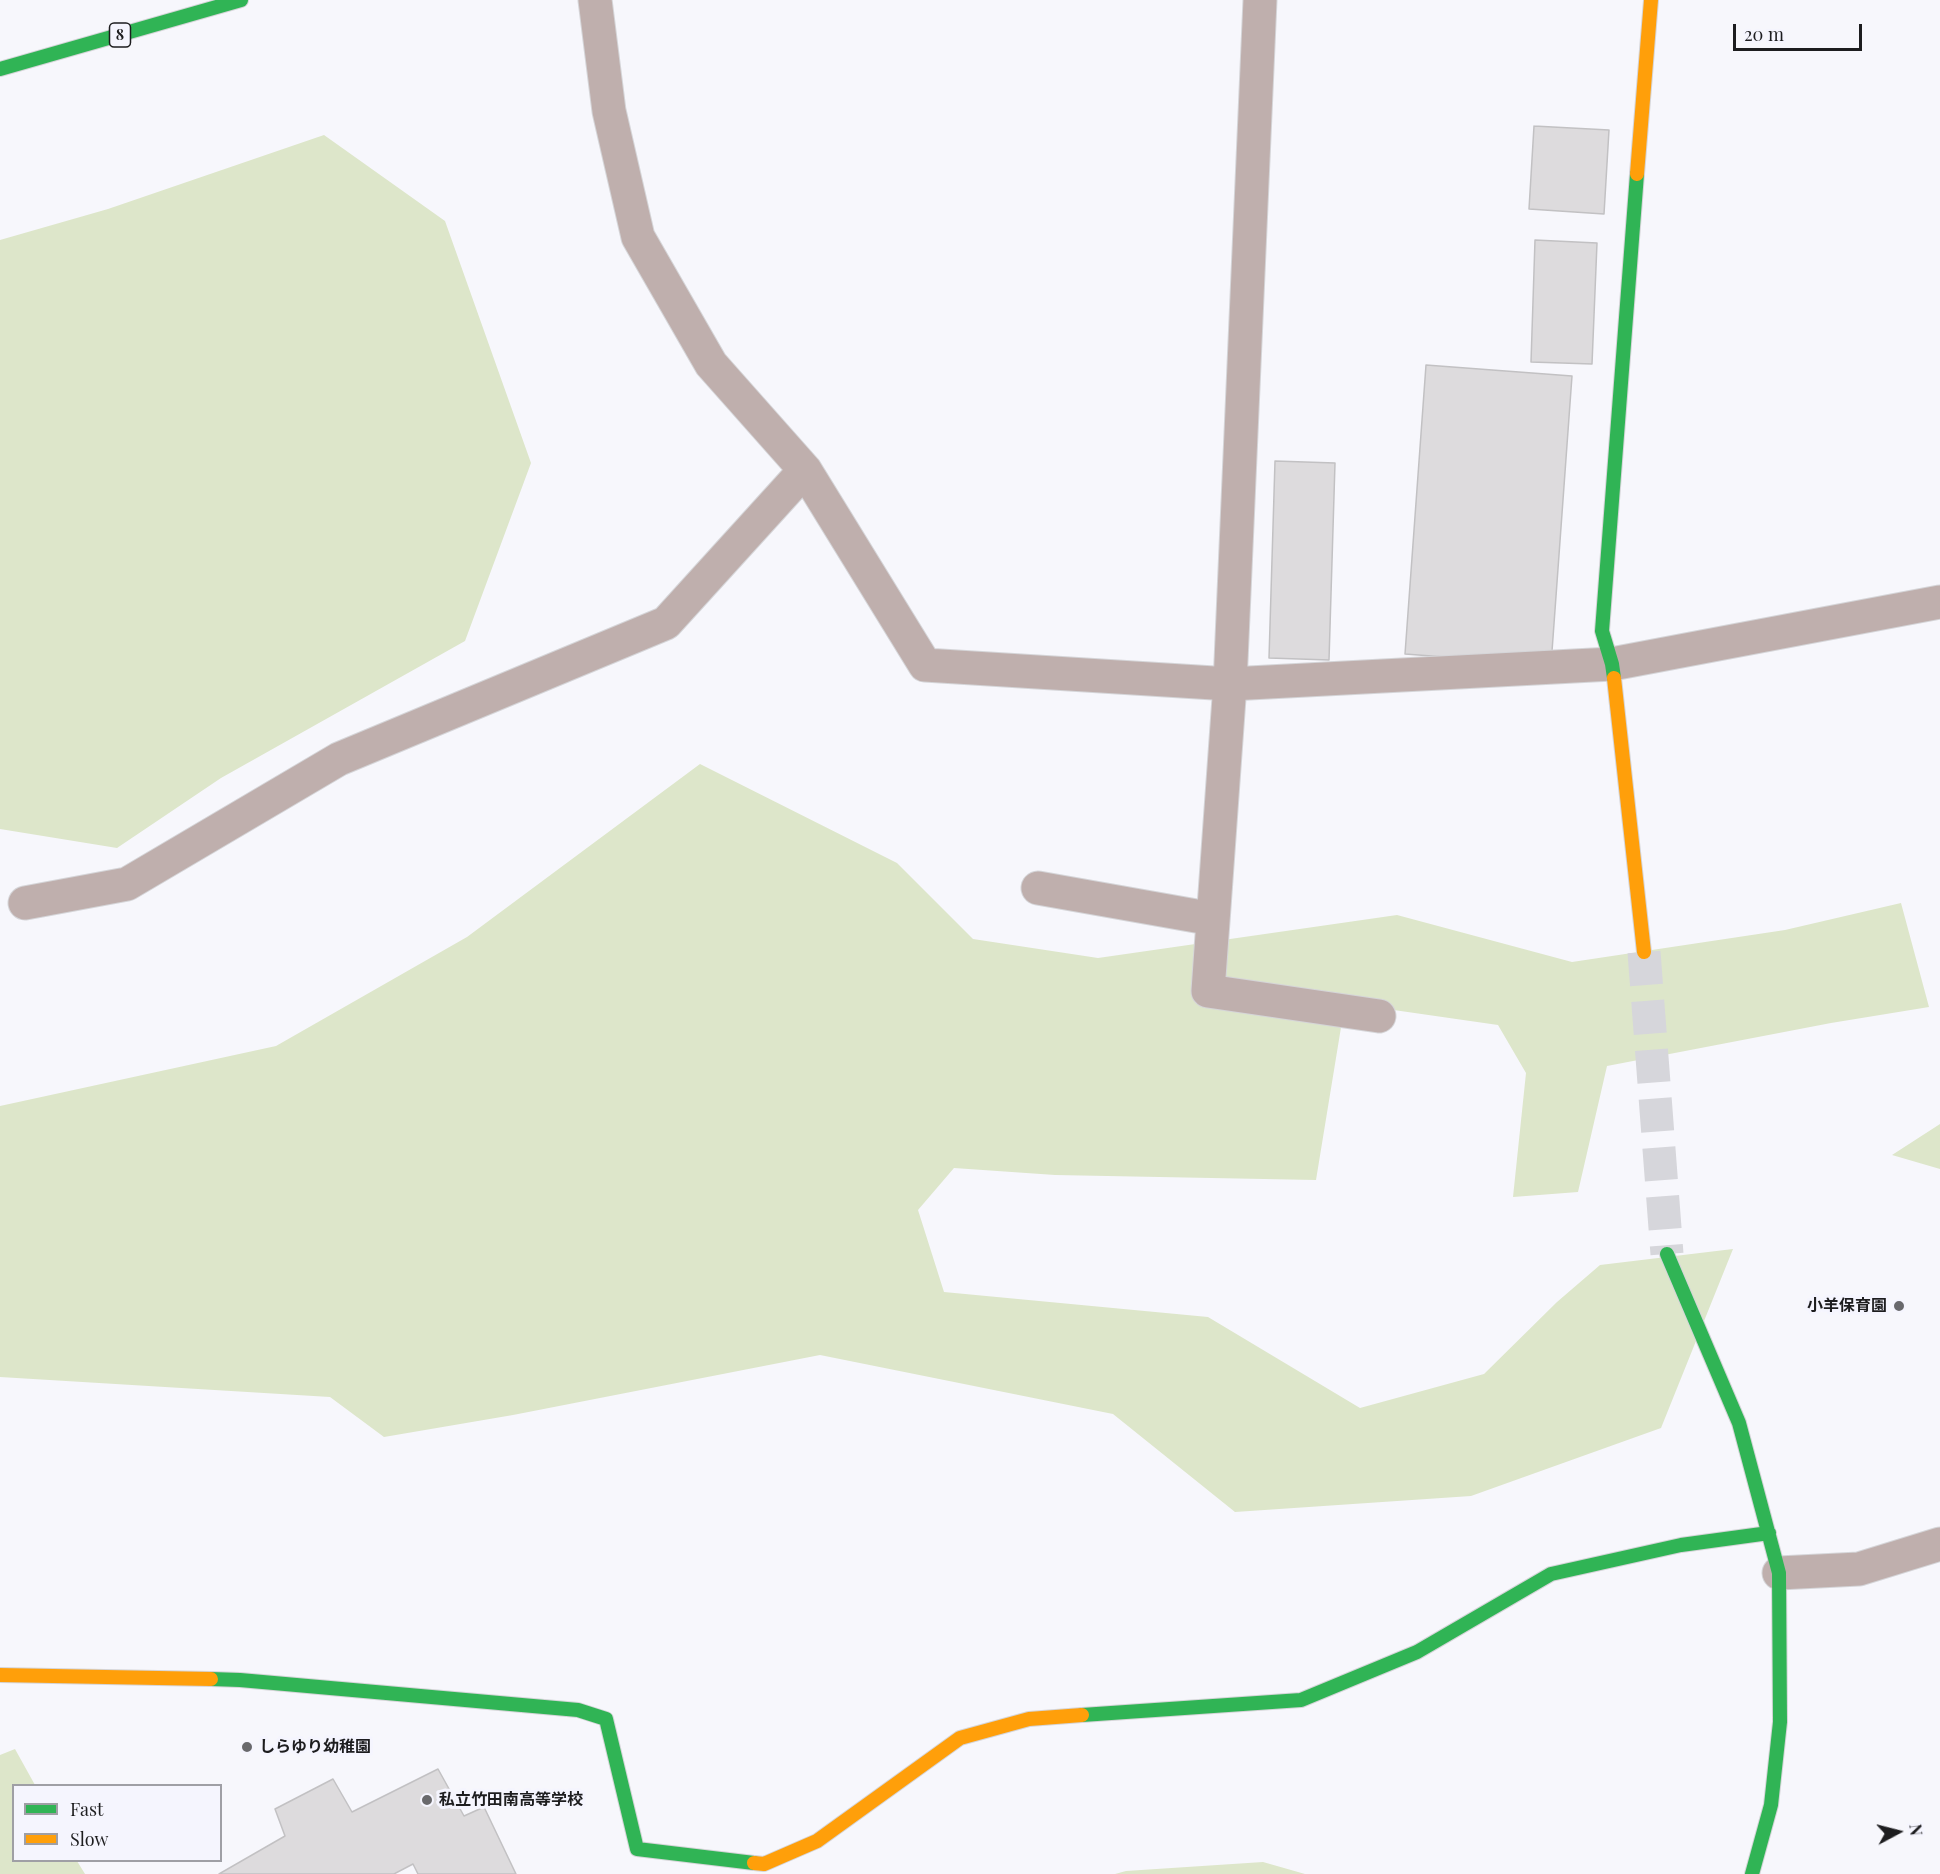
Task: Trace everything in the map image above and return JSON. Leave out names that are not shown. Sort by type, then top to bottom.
[{"type":"street","name":"8","points":[[0,69],[241,0]]},
{"type":"street","points":[[595,0],[609,111],[638,237],[711,364],[805,470],[925,665],[1230,684],[1612,664],[1940,602]]},
{"type":"street","points":[[1260,0],[1230,684],[1208,991],[1379,1016]]},
{"type":"street","points":[[1644,952],[1612,664],[1602,631],[1651,0]]},
{"type":"street","points":[[25,903],[127,884],[339,759],[666,623],[805,470]]},
{"type":"street","points":[[1038,888],[1213,919]]},
{"type":"street","points":[[1667,1254],[1739,1423],[1779,1573],[1780,1722],[1771,1805],[1752,1874]]},
{"type":"street","points":[[0,1675],[240,1680],[578,1710],[606,1719],[637,1849],[748,1868],[764,1864],[817,1841],[960,1738],[1029,1719],[1301,1700],[1417,1652],[1551,1574],[1681,1545],[1769,1533]]},
{"type":"street","points":[[1779,1573],[1859,1569],[1940,1544]]},
{"type":"green space","points":[[324,135],[445,221],[531,463],[465,641],[221,778],[117,848],[0,829],[0,240],[108,209]]},
{"type":"green space","points":[[700,764],[897,863],[973,939],[1098,958],[1397,915],[1572,962],[1785,930],[1901,903],[1929,1007],[1831,1023],[1607,1066],[1578,1192],[1513,1197],[1526,1073],[1498,1025],[1345,1003],[1316,1180],[1055,1175],[954,1168],[918,1210],[944,1292],[1208,1317],[1360,1408],[1484,1374],[1557,1302],[1600,1265],[1733,1249],[1661,1428],[1471,1496],[1235,1512],[1113,1414],[820,1355],[513,1415],[384,1437],[330,1397],[0,1377],[0,1106],[276,1046],[467,937]]},
{"type":"green space","points":[[1940,1124],[1940,1169],[1892,1155]]},
{"type":"green space","points":[[15,1749],[34,1784],[12,1784],[12,1862],[78,1862],[85,1874],[0,1874],[0,1755]]},
{"type":"green space","points":[[1263,1862],[1305,1874],[1115,1874],[1126,1871]]},
{"type":"building","points":[[1534,126],[1609,130],[1604,214],[1529,209]]},
{"type":"building","points":[[1535,240],[1597,243],[1592,364],[1531,362]]},
{"type":"building","points":[[1426,365],[1572,376],[1551,665],[1405,654]]},
{"type":"building","points":[[1275,461],[1335,463],[1329,660],[1269,658]]},
{"type":"building","points":[[438,1769],[464,1816],[484,1807],[516,1874],[418,1874],[413,1864],[394,1874],[219,1874],[285,1836],[275,1809],[333,1779],[352,1812]]},
{"type":"tunnel","points":[[1644,952],[1667,1254]]},
{"type":"traffic: fast","points":[[0,69],[241,0]]},
{"type":"traffic: fast","points":[[1614,678],[1602,631],[1637,174]]},
{"type":"traffic: fast","points":[[1667,1254],[1739,1423],[1779,1573],[1780,1722],[1771,1805],[1752,1874]]},
{"type":"traffic: fast","points":[[1082,1715],[1301,1700],[1417,1652],[1551,1574],[1681,1545],[1769,1533]]},
{"type":"traffic: fast","points":[[211,1679],[578,1710],[606,1719],[637,1849],[754,1863]]},
{"type":"traffic: slow","points":[[1637,174],[1651,0]]},
{"type":"traffic: slow","points":[[1614,678],[1644,952]]},
{"type":"traffic: slow","points":[[0,1675],[211,1679]]},
{"type":"traffic: slow","points":[[754,1863],[764,1864],[817,1841],[960,1738],[1029,1719],[1082,1715]]},
{"type":"place","name":"小羊保育園","points":[[1899,1306]]},
{"type":"place","name":"しらゆり幼稚園","points":[[247,1747]]},
{"type":"place","name":"私立竹田南高等学校","points":[[427,1800]]}]
